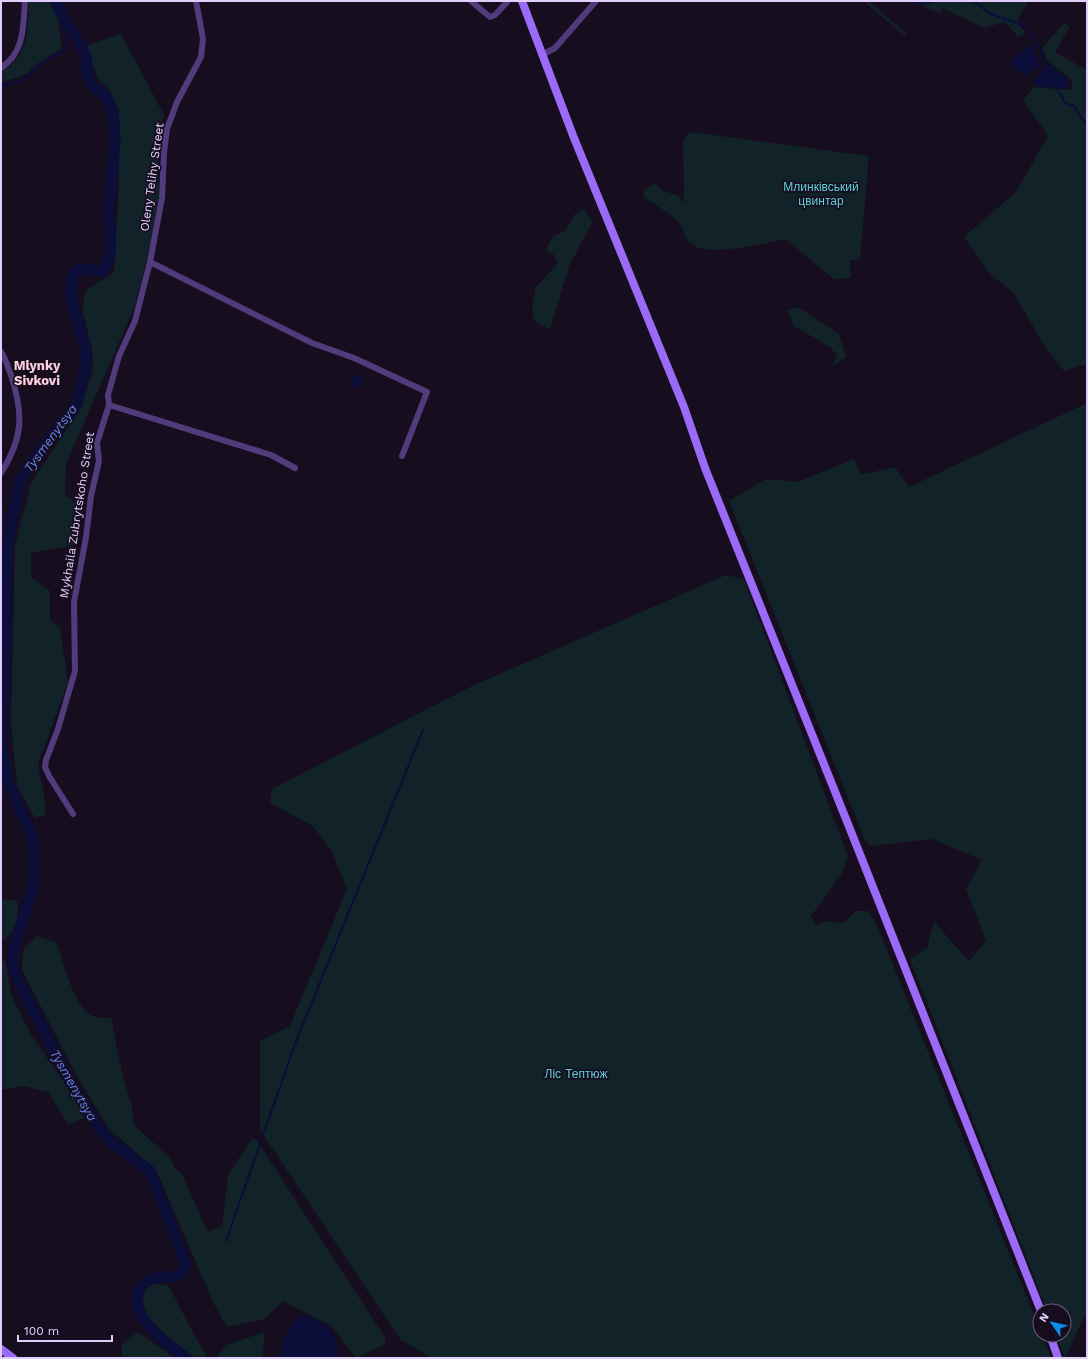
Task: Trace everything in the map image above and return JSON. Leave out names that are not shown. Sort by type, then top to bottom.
[{"type":"street","points":[[1,68],[12,58],[22,40],[25,1]]},
{"type":"street","name":"Oleny Telihy Street","points":[[109,405],[108,395],[119,356],[135,320],[150,262],[162,198],[164,153],[168,129],[177,102],[202,57],[203,38],[196,1]]},
{"type":"street","points":[[471,1],[490,17],[495,15],[508,1]]},
{"type":"street","points":[[522,1],[544,54],[574,138],[677,389],[705,468],[840,802],[1037,1303]]},
{"type":"street","points":[[544,54],[555,48],[596,1]]},
{"type":"street","points":[[150,262],[312,343],[354,358],[427,392],[402,456]]},
{"type":"street","points":[[1,352],[12,379],[20,415],[16,446],[1,473]]},
{"type":"street","points":[[109,405],[271,455],[295,468]]},
{"type":"street","name":"Mykhaila Zubrytskoho Street","points":[[73,814],[55,787],[46,767],[50,746],[58,729],[75,670],[74,602],[98,461],[97,443],[109,405]]},
{"type":"street","points":[[1053,1343],[1058,1358]]},
{"type":"street","points":[[1,1349],[13,1358]]},
{"type":"green space","points":[[29,1],[52,1],[58,18],[62,48],[34,66],[28,73],[1,82],[1,71],[17,58],[22,50],[27,32]]},
{"type":"green space","points":[[868,1],[907,34],[905,36],[866,3]]},
{"type":"green space","points":[[923,1],[1029,1],[1017,19],[1025,33],[1018,37],[1005,22],[984,28],[942,8],[940,13],[927,9],[922,4]]},
{"type":"green space","points":[[1064,23],[1070,26],[1055,52],[1087,70],[1087,364],[1064,371],[1044,345],[1013,292],[990,274],[964,237],[1016,192],[1048,136],[1023,100],[1034,87],[1070,90],[1073,81],[1047,60],[1042,48]]},
{"type":"green space","points":[[121,34],[164,115],[158,141],[159,213],[134,308],[66,464],[65,495],[83,508],[74,545],[31,553],[31,577],[50,591],[50,620],[60,628],[68,682],[38,764],[46,806],[45,815],[35,818],[17,786],[11,724],[15,545],[31,483],[82,406],[93,370],[92,349],[82,310],[85,291],[114,272],[119,185],[119,112],[110,90],[97,78],[87,45]]},
{"type":"green space","name":"Млинківський цвинтар","points":[[691,132],[869,156],[860,259],[850,260],[851,278],[834,279],[785,239],[721,250],[697,247],[689,242],[679,223],[667,212],[644,197],[644,190],[655,183],[662,190],[681,197],[681,201],[684,202],[683,139]]},
{"type":"green space","points":[[583,209],[593,221],[569,266],[550,329],[540,325],[534,320],[532,307],[536,287],[558,263],[554,255],[546,250],[553,236],[565,231],[574,215]]},
{"type":"green space","points":[[798,307],[839,334],[846,357],[832,366],[837,355],[830,347],[794,326],[787,310]]},
{"type":"green space","points":[[1087,403],[1087,1311],[1065,1358],[1059,1343],[1072,1343],[1072,1303],[1044,1303],[910,959],[927,948],[934,922],[969,961],[986,941],[966,889],[982,860],[932,839],[871,846],[865,840],[729,501],[766,479],[797,482],[854,459],[861,475],[895,467],[909,487]]},
{"type":"green space","name":"Ліс Тептюж","points":[[726,575],[744,579],[848,856],[842,874],[811,916],[816,925],[828,921],[843,923],[856,911],[868,911],[877,925],[1032,1310],[1032,1343],[1045,1343],[1051,1358],[431,1358],[400,1339],[260,1130],[260,1041],[290,1026],[347,889],[332,852],[313,826],[270,803],[272,789],[472,686]]},
{"type":"green space","points":[[1,899],[17,901],[18,913],[10,934],[1,941]]},
{"type":"green space","points":[[37,936],[57,943],[74,993],[84,1009],[94,1017],[111,1018],[123,1078],[131,1103],[134,1125],[169,1157],[177,1171],[182,1174],[208,1232],[222,1226],[228,1175],[251,1140],[256,1139],[386,1339],[384,1345],[356,1358],[331,1326],[283,1301],[264,1319],[227,1327],[214,1304],[156,1170],[109,1129],[78,1078],[22,970],[23,950]]},
{"type":"green space","points":[[5,960],[11,994],[31,1035],[69,1089],[84,1117],[69,1125],[48,1092],[23,1086],[1,1090],[1,962]]},
{"type":"green space","points":[[160,1284],[169,1286],[194,1335],[206,1354],[205,1358],[195,1358],[158,1329],[146,1314],[143,1301],[145,1291],[151,1285]]},
{"type":"green space","points":[[138,1332],[175,1358],[122,1358],[122,1344]]},
{"type":"green space","points":[[264,1332],[263,1358],[216,1358],[226,1345]]},
{"type":"shaded area","points":[[1032,45],[1040,66],[1029,75],[1018,72],[1011,64],[1012,60]]},
{"type":"shaded area","points":[[1045,60],[1069,81],[1068,86],[1065,89],[1036,86],[1034,84],[1035,80],[1045,66]]},
{"type":"shaded area","points":[[355,375],[359,375],[363,381],[359,387],[355,387],[351,383],[351,379]]},
{"type":"shaded area","points":[[302,1315],[319,1321],[330,1329],[336,1341],[338,1358],[281,1358],[282,1345],[286,1334],[292,1325]]},
{"type":"waterway","name":"Tysmenytsya","points":[[1,740],[6,641],[7,554],[13,513],[21,479],[35,456],[74,409],[78,400],[84,373],[86,351],[71,299],[72,277],[75,271],[80,269],[102,272],[109,257],[111,243],[109,198],[115,146],[114,121],[111,108],[105,96],[93,86],[89,79],[85,54],[55,1]]},
{"type":"waterway","points":[[914,1],[924,4],[935,1]]},
{"type":"waterway","points":[[973,1],[991,14],[1019,24],[1035,37],[1046,62]]},
{"type":"waterway","points":[[1,85],[23,80],[36,66],[64,51],[66,46],[62,17]]},
{"type":"waterway","points":[[1056,86],[1065,103],[1074,106],[1087,126]]},
{"type":"waterway","points":[[1087,223],[1087,236]]},
{"type":"waterway","points":[[226,1241],[295,1044],[423,730]]},
{"type":"waterway","name":"Tysmenytsya","points":[[1,745],[8,781],[34,841],[34,886],[14,946],[12,963],[18,980],[69,1080],[99,1128],[112,1143],[150,1171],[185,1264],[184,1272],[179,1275],[158,1277],[149,1280],[139,1290],[136,1300],[139,1312],[146,1323],[167,1343],[186,1358]]},
{"type":"district","name":"Mlynky Sivkovi","points":[[37,372]]}]
